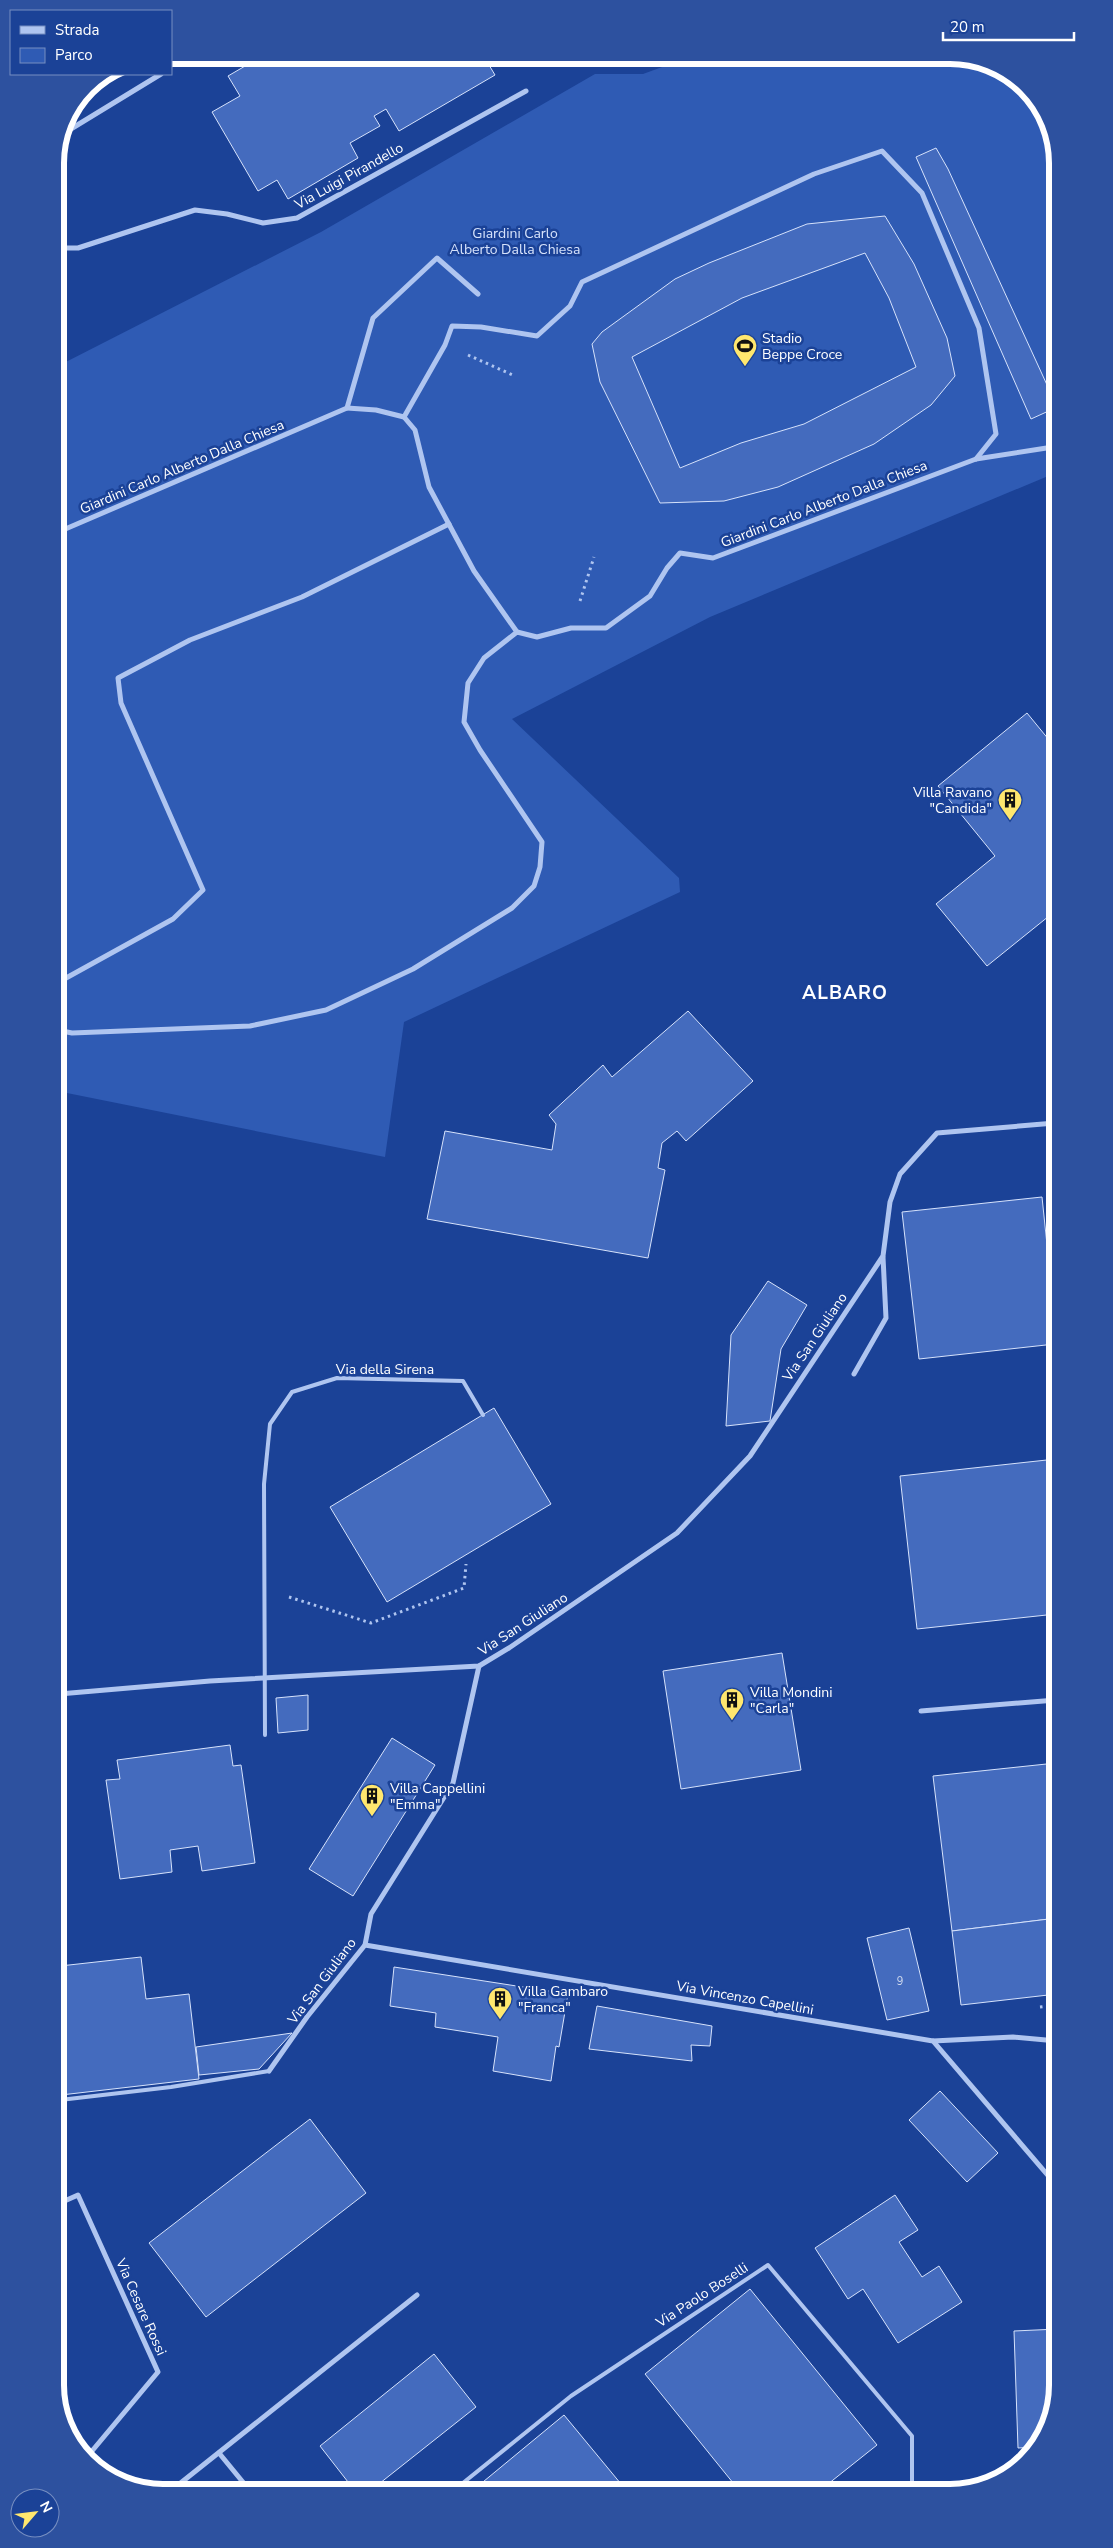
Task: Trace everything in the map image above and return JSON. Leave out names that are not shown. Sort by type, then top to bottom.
[{"type":"street","points":[[70,130],[158,75]]},
{"type":"street","name":"Via Luigi Pirandello","points":[[64,248],[78,248],[195,210],[227,214],[263,223],[297,218],[526,91]]},
{"type":"street","points":[[404,417],[445,345],[452,326],[481,326],[537,336],[570,306],[582,282],[814,174],[882,151],[922,193],[979,328],[996,434],[976,459]]},
{"type":"street","points":[[64,1031],[72,1033],[250,1026],[326,1010],[413,969],[512,908],[534,886],[540,867],[542,842],[480,750],[464,722],[468,682],[484,658],[517,632],[474,571],[429,487],[416,430],[404,417],[376,410],[347,408],[372,318],[437,258],[478,294]]},
{"type":"street","name":"Giardini Carlo Alberto Dalla Chiesa","points":[[64,530],[347,408]]},
{"type":"street","name":"Giardini Carlo Alberto Dalla Chiesa","points":[[517,632],[537,637],[571,628],[606,628],[650,596],[667,568],[680,553],[713,558],[976,459],[1049,448]]},
{"type":"street","points":[[64,978],[173,919],[203,890],[156,789],[121,703],[118,678],[190,640],[302,598],[449,524]]},
{"type":"street","name":"Via San Giuliano","points":[[854,1374],[886,1318],[883,1256],[890,1202],[900,1174],[937,1133],[1049,1124]]},
{"type":"street","name":"Via San Giuliano","points":[[269,2071],[307,2017],[365,1945],[371,1914],[453,1783],[480,1666],[677,1532],[750,1456],[883,1256]]},
{"type":"street","points":[[64,1694],[264,1678],[480,1666]]},
{"type":"street","points":[[921,1711],[1049,1701]]},
{"type":"street","name":"Via Vincenzo Capellini","points":[[365,1945],[933,2041],[1013,2037],[1049,2040]]},
{"type":"street","points":[[933,2041],[1049,2176]]},
{"type":"street","name":"Via Cesare Rossi","points":[[64,2201],[78,2195],[158,2372],[90,2453]]},
{"type":"street","points":[[179,2484],[417,2295]]},
{"type":"street","points":[[219,2453],[244,2484]]},
{"type":"lane","name":"Via della Sirena","points":[[265,1735],[264,1484],[270,1424],[292,1392],[337,1378],[464,1380],[483,1415]]},
{"type":"lane","name":"Via San Giuliano","points":[[64,2100],[171,2087],[269,2071]]},
{"type":"lane","name":"Via Paolo Boselli","points":[[462,2484],[571,2396],[768,2265],[912,2436],[912,2484]]},
{"type":"path","points":[[445,345],[515,376]]},
{"type":"path","points":[[571,628],[594,557]]},
{"type":"path","points":[[265,1589],[371,1624],[464,1588],[466,1564]]},
{"type":"path","points":[[1040,2007],[1049,2006]]},
{"type":"green space","name":"Giardini Carlo Alberto Dalla Chiesa","points":[[670,64],[957,64],[988,71],[1016,88],[1025,97],[1039,119],[1044,131],[1049,156],[1049,476],[710,617],[512,719],[679,878],[680,892],[404,1022],[385,1157],[64,1092],[64,363],[321,232],[595,74],[643,74]]},
{"type":"building","points":[[249,64],[488,64],[495,75],[399,131],[386,109],[374,116],[380,126],[350,143],[358,158],[288,199],[277,180],[258,191],[212,112],[240,96],[228,76]]},
{"type":"building","points":[[936,148],[948,169],[1049,389],[1049,411],[1031,419],[916,157]]},
{"type":"building","points":[[885,216],[914,264],[947,338],[955,376],[931,405],[874,444],[778,487],[724,501],[660,503],[600,382],[592,344],[602,332],[675,279],[709,263],[807,224]],"holes":[[[865,253],[889,298],[916,367],[804,424],[741,443],[680,468],[632,357],[742,298]]]},
{"type":"building","name":"Villa Ravano \"Candida\"","points":[[1027,713],[1049,740],[1049,916],[987,966],[936,904],[995,856],[938,786]]},
{"type":"building","points":[[688,1011],[753,1081],[686,1141],[677,1131],[662,1143],[658,1168],[665,1170],[648,1258],[427,1219],[445,1131],[552,1150],[556,1124],[549,1115],[603,1065],[612,1077]]},
{"type":"building","points":[[1042,1197],[1049,1264],[1049,1345],[919,1359],[902,1212]]},
{"type":"building","points":[[768,1281],[807,1305],[781,1349],[770,1421],[726,1426],[731,1335]]},
{"type":"building","points":[[494,1408],[551,1504],[387,1602],[330,1507]]},
{"type":"building","points":[[1049,1460],[1049,1615],[917,1629],[900,1476]]},
{"type":"building","name":"Villa Mondini \"Carla\"","points":[[782,1653],[801,1770],[681,1789],[663,1671]]},
{"type":"building","points":[[308,1695],[308,1730],[278,1733],[276,1698]]},
{"type":"building","name":"Villa Cappellini \"Emma\"","points":[[392,1738],[435,1765],[353,1896],[309,1869]]},
{"type":"building","points":[[230,1745],[233,1766],[241,1765],[255,1863],[202,1871],[198,1846],[170,1850],[172,1872],[120,1879],[106,1780],[120,1779],[117,1760]]},
{"type":"building","points":[[1049,1764],[1049,1919],[952,1931],[933,1776]]},
{"type":"building","points":[[1049,1919],[1049,1995],[961,2005],[952,1931]]},
{"type":"building","points":[[909,1928],[929,2011],[887,2020],[867,1938]]},
{"type":"building","points":[[141,1957],[146,1999],[189,1994],[199,2079],[64,2095],[64,1966]]},
{"type":"building","name":"Villa Gambaro \"Franca\"","points":[[394,1967],[568,1994],[559,2047],[556,2046],[551,2081],[493,2071],[498,2037],[435,2027],[436,2013],[390,2006]]},
{"type":"building","points":[[597,2006],[712,2026],[710,2046],[691,2045],[692,2061],[589,2049]]},
{"type":"building","points":[[292,2033],[259,2069],[199,2075],[196,2047]]},
{"type":"building","points":[[940,2091],[998,2153],[967,2182],[909,2120]]},
{"type":"building","points":[[310,2119],[366,2193],[206,2317],[149,2243]]},
{"type":"building","points":[[895,2195],[918,2230],[899,2242],[922,2277],[939,2266],[962,2302],[898,2343],[863,2289],[848,2299],[815,2248]]},
{"type":"building","points":[[750,2289],[877,2445],[828,2484],[734,2484],[645,2374]]},
{"type":"building","points":[[1049,2329],[1049,2392],[1047,2405],[1039,2429],[1028,2447],[1018,2448],[1014,2331]]},
{"type":"building","points":[[434,2354],[476,2407],[379,2484],[350,2484],[320,2446]]},
{"type":"building","points":[[564,2415],[621,2484],[480,2484]]},
{"type":"place","name":"Stadio Beppe Croce","points":[[745,367]]},
{"type":"place","name":"Villa Ravano \"Candida\"","points":[[1010,821]]},
{"type":"place","name":"Villa Mondini \"Carla\"","points":[[732,1721]]},
{"type":"place","name":"Villa Cappellini \"Emma\"","points":[[372,1817]]},
{"type":"place","name":"Villa Gambaro \"Franca\"","points":[[500,2020]]},
{"type":"district","name":"ALBARO","points":[[845,993]]}]
